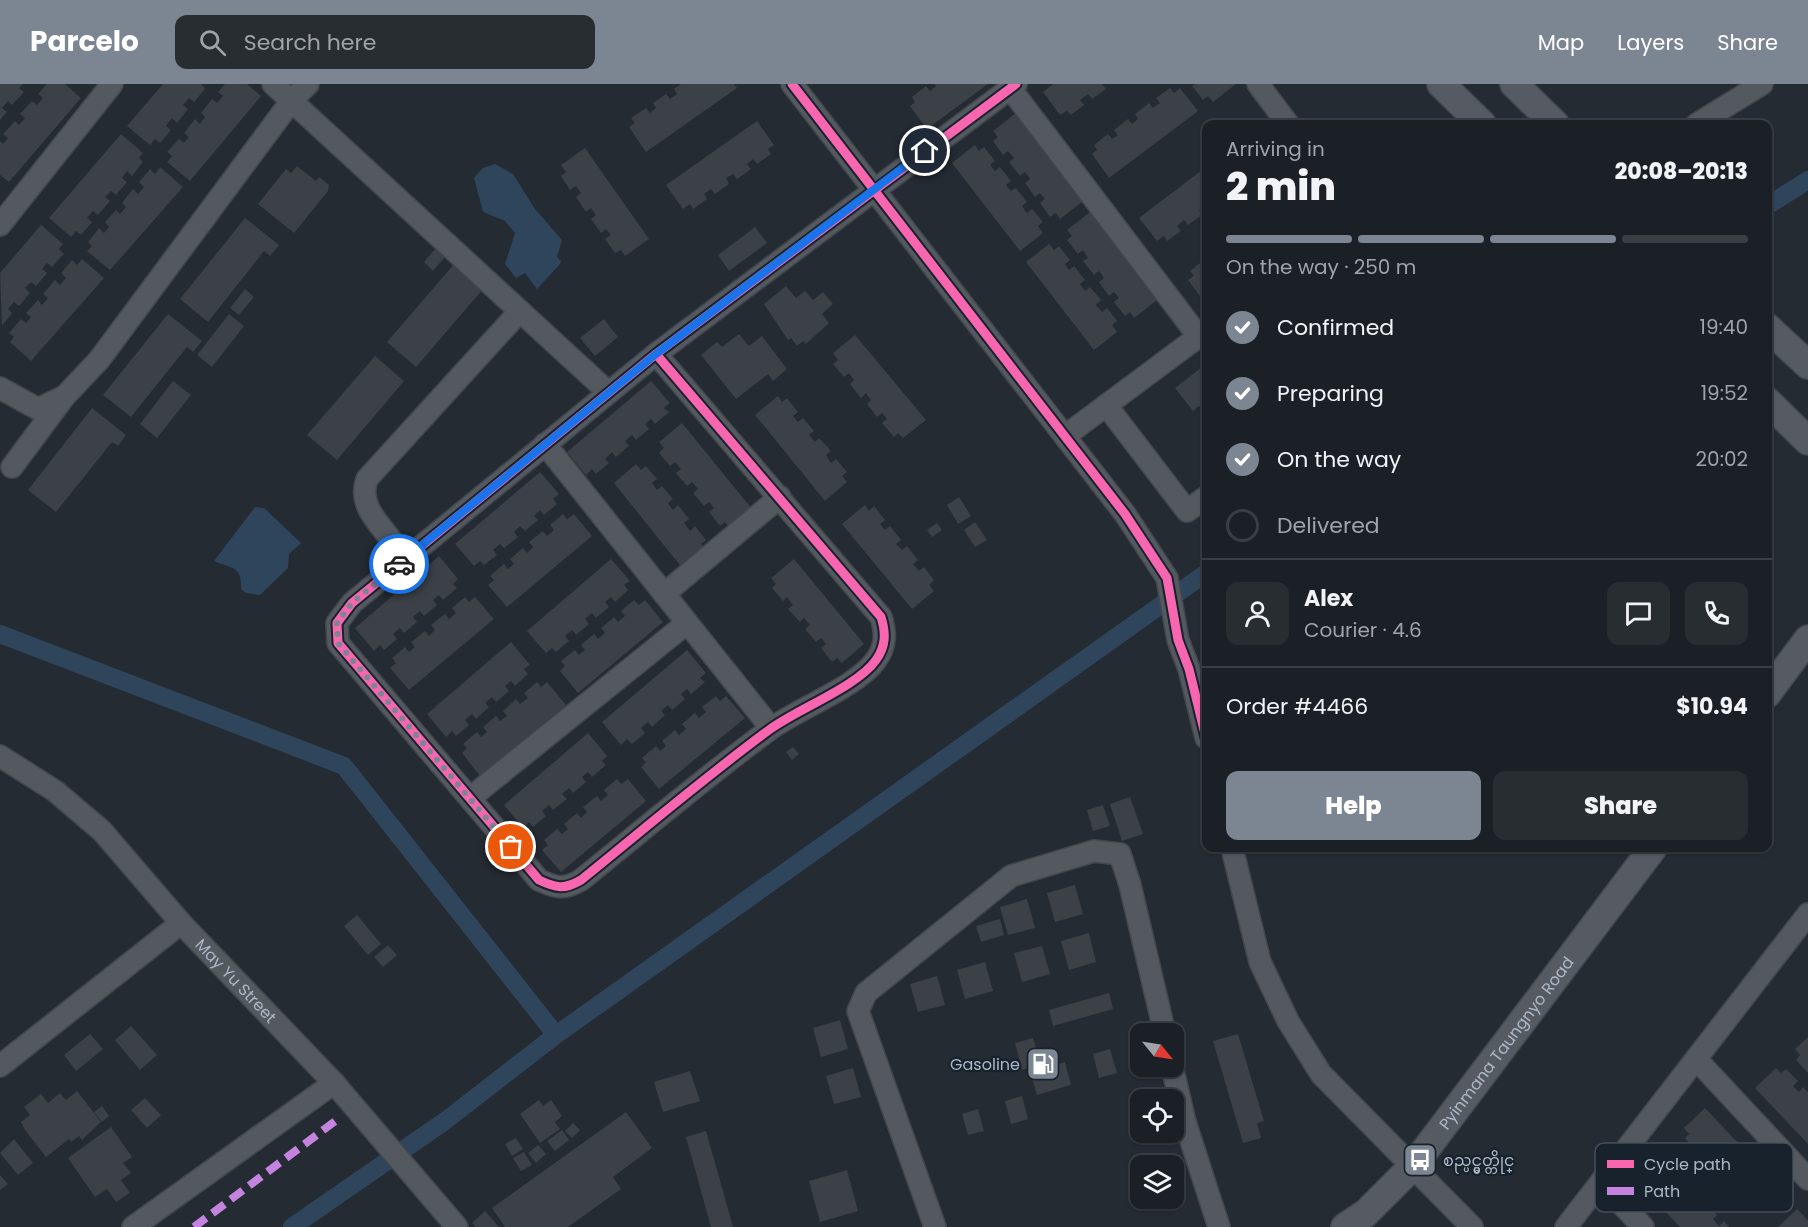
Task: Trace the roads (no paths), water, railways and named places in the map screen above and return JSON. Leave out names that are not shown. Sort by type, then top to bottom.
[{"type":"main road","points":[[1441,84],[1478,120]]},
{"type":"main road","points":[[1515,84],[1551,120]]},
{"type":"main road","points":[[1772,332],[1808,365]]},
{"type":"main road","points":[[1772,406],[1808,441]]},
{"type":"main road","points":[[1772,687],[1808,639]]},
{"type":"main road","name":"Pyinmana Taungnyo Road","points":[[1345,1227],[1366,1213],[1414,1165],[1650,852]]},
{"type":"street","points":[[273,84],[608,392]]},
{"type":"street","points":[[12,467],[64,397],[99,360],[292,100],[308,84]]},
{"type":"street","points":[[792,84],[1125,514],[1167,578],[1178,640],[1189,669],[1202,722]]},
{"type":"street","points":[[1258,84],[1285,120]]},
{"type":"street","points":[[1704,120],[1762,84]]},
{"type":"street","points":[[656,354],[881,617],[885,630],[884,645],[875,662],[854,678],[771,728],[580,880],[566,888],[553,887],[539,880],[338,643],[337,623],[352,603],[608,392],[656,354],[874,189],[1013,86],[1202,334],[1065,436]]},
{"type":"street","points":[[0,225],[101,88]]},
{"type":"street","points":[[415,551],[402,550],[396,546],[365,504],[362,490],[367,479],[520,311]]},
{"type":"street","points":[[0,388],[38,409],[64,397]]},
{"type":"street","points":[[1106,405],[1187,511],[1202,500]]},
{"type":"street","points":[[545,444],[771,728]]},
{"type":"street","points":[[664,594],[780,497]]},
{"type":"street","points":[[470,798],[687,623]]},
{"type":"street","name":"May Yu Street","points":[[0,756],[55,791],[102,831],[181,923],[334,1083],[456,1227]]},
{"type":"street","points":[[935,1227],[858,1011],[866,993],[1011,876],[1094,850],[1120,854],[1162,1023]]},
{"type":"street","points":[[1233,852],[1260,962],[1288,1021],[1321,1074],[1414,1165],[1472,1227]]},
{"type":"street","points":[[1631,1143],[1808,914]]},
{"type":"street","points":[[0,1066],[181,923]]},
{"type":"street","points":[[1696,1059],[1774,1143]]},
{"type":"street","points":[[1175,1077],[1185,1122],[1219,1227]]},
{"type":"street","points":[[134,1227],[334,1083]]},
{"type":"street","points":[[1793,1163],[1808,1179]]},
{"type":"street","points":[[1566,1227],[1595,1190]]},
{"type":"street","points":[[1629,1212],[1643,1227]]},
{"type":"water","points":[[495,164],[513,174],[535,209],[562,240],[557,257],[561,261],[560,264],[537,289],[525,273],[516,278],[505,264],[515,233],[505,221],[483,212],[474,178],[483,168]]},
{"type":"water","points":[[255,507],[264,508],[301,543],[289,554],[288,568],[260,595],[246,593],[241,589],[237,571],[214,561]]},
{"type":"waterway","points":[[1772,203],[1808,180]]},
{"type":"waterway","points":[[292,1227],[445,1121],[556,1035],[1202,576]]},
{"type":"waterway","points":[[0,634],[344,766],[556,1035]]},
{"type":"place","name":"Gasoline","points":[[1043,1064]]},
{"type":"place","name":"စည္ပင္မွတ္တိုင္","points":[[1420,1160]]}]
